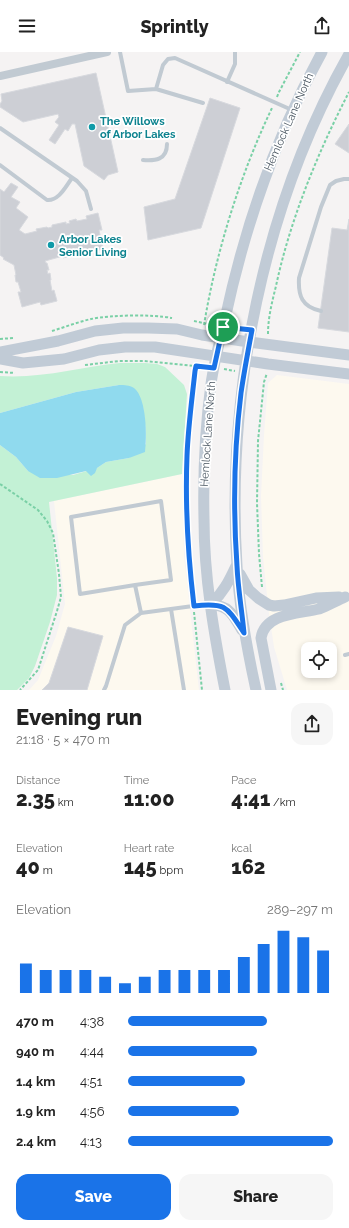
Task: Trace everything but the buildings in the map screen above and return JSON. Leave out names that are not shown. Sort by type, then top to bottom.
[{"type":"main road","name":"Hemlock Lane North","points":[[225,690],[216,644],[205,554],[204,497],[207,426],[214,368],[234,276],[270,162],[309,75],[322,52]]},
{"type":"main road","points":[[256,690],[244,633],[237,566],[235,521],[236,450],[244,372],[268,252],[288,191],[327,94],[349,54]]},
{"type":"main road","points":[[0,352],[58,341],[95,331],[123,328],[148,328],[222,332],[249,342],[349,355]]},
{"type":"main road","points":[[0,359],[24,363],[57,360],[99,350],[125,347],[155,347],[349,374]]},
{"type":"main road","points":[[211,604],[225,588],[237,566]]},
{"type":"main road","points":[[237,566],[249,590],[269,605],[284,605],[316,598],[347,597]]},
{"type":"main road","points":[[271,690],[261,638],[262,630],[266,625],[279,618],[320,609],[347,597]]},
{"type":"main road","points":[[211,604],[221,605],[229,610],[244,633]]},
{"type":"street","points":[[0,76],[107,52]]},
{"type":"lane","points":[[120,52],[128,91],[156,89],[202,103]]},
{"type":"lane","points":[[227,82],[235,64],[235,52]]},
{"type":"lane","points":[[156,89],[163,65],[168,59],[176,58],[292,111]]},
{"type":"lane","points":[[0,134],[2,129],[77,181],[86,191],[91,209]]},
{"type":"lane","points":[[143,160],[157,160],[164,156],[167,150],[167,144]]},
{"type":"lane","points":[[0,165],[47,200],[56,198],[72,178]]},
{"type":"lane","points":[[321,311],[308,306],[302,298],[298,290],[299,278],[330,185],[336,181],[349,179]]},
{"type":"lane","points":[[161,501],[171,580],[135,586],[80,594],[71,517],[161,501]]},
{"type":"lane","points":[[135,586],[141,612]]},
{"type":"lane","points":[[104,690],[125,626],[141,612],[211,604]]},
{"type":"lane","points":[[171,609],[184,690]]},
{"type":"path","points":[[277,99],[279,92],[300,52]]},
{"type":"path","points":[[272,108],[252,153],[215,269],[204,323],[222,332],[252,330],[268,332],[277,278],[294,221],[318,159],[349,92]]},
{"type":"path","points":[[79,366],[119,361],[144,361],[244,372]]},
{"type":"path","points":[[196,366],[187,454],[187,534],[202,690]]},
{"type":"path","points":[[0,372],[18,373]]},
{"type":"path","points":[[262,591],[257,528],[258,458],[264,382],[266,374]]},
{"type":"path","points":[[0,484],[38,510],[48,520],[53,533],[59,574],[61,597],[38,670],[20,690]]},
{"type":"shaded area","points":[[277,375],[349,384],[349,690],[287,690],[274,647],[263,557],[261,496],[268,383]]},
{"type":"shaded area","points":[[182,474],[184,556],[199,690],[29,690],[38,680],[56,636],[65,604],[54,501]]},
{"type":"green space","points":[[120,363],[157,364],[165,367],[184,385],[187,394],[182,474],[49,502],[57,578],[57,595],[50,622],[35,666],[29,678],[17,690],[0,690],[0,445],[16,457],[28,471],[73,475],[97,468],[106,462],[129,458],[146,444],[146,432],[143,407],[119,385],[76,392],[0,413],[0,376],[30,376]]},
{"type":"water","points":[[127,385],[134,388],[141,400],[144,409],[146,428],[145,452],[129,458],[106,462],[97,468],[95,473],[91,476],[86,471],[57,478],[40,478],[28,471],[16,457],[0,445],[0,413],[76,392]]},
{"type":"place","name":"The Willows of Arbor Lakes","points":[[92,127]]},
{"type":"place","name":"Arbor Lakes Senior Living","points":[[51,245]]},
{"type":"route","points":[[223,327],[252,330],[241,394],[236,444],[235,476],[237,566],[244,633],[234,616],[229,610],[221,605],[211,604],[194,606],[187,534],[187,454],[195,371],[196,366],[214,368],[223,327]]}]
